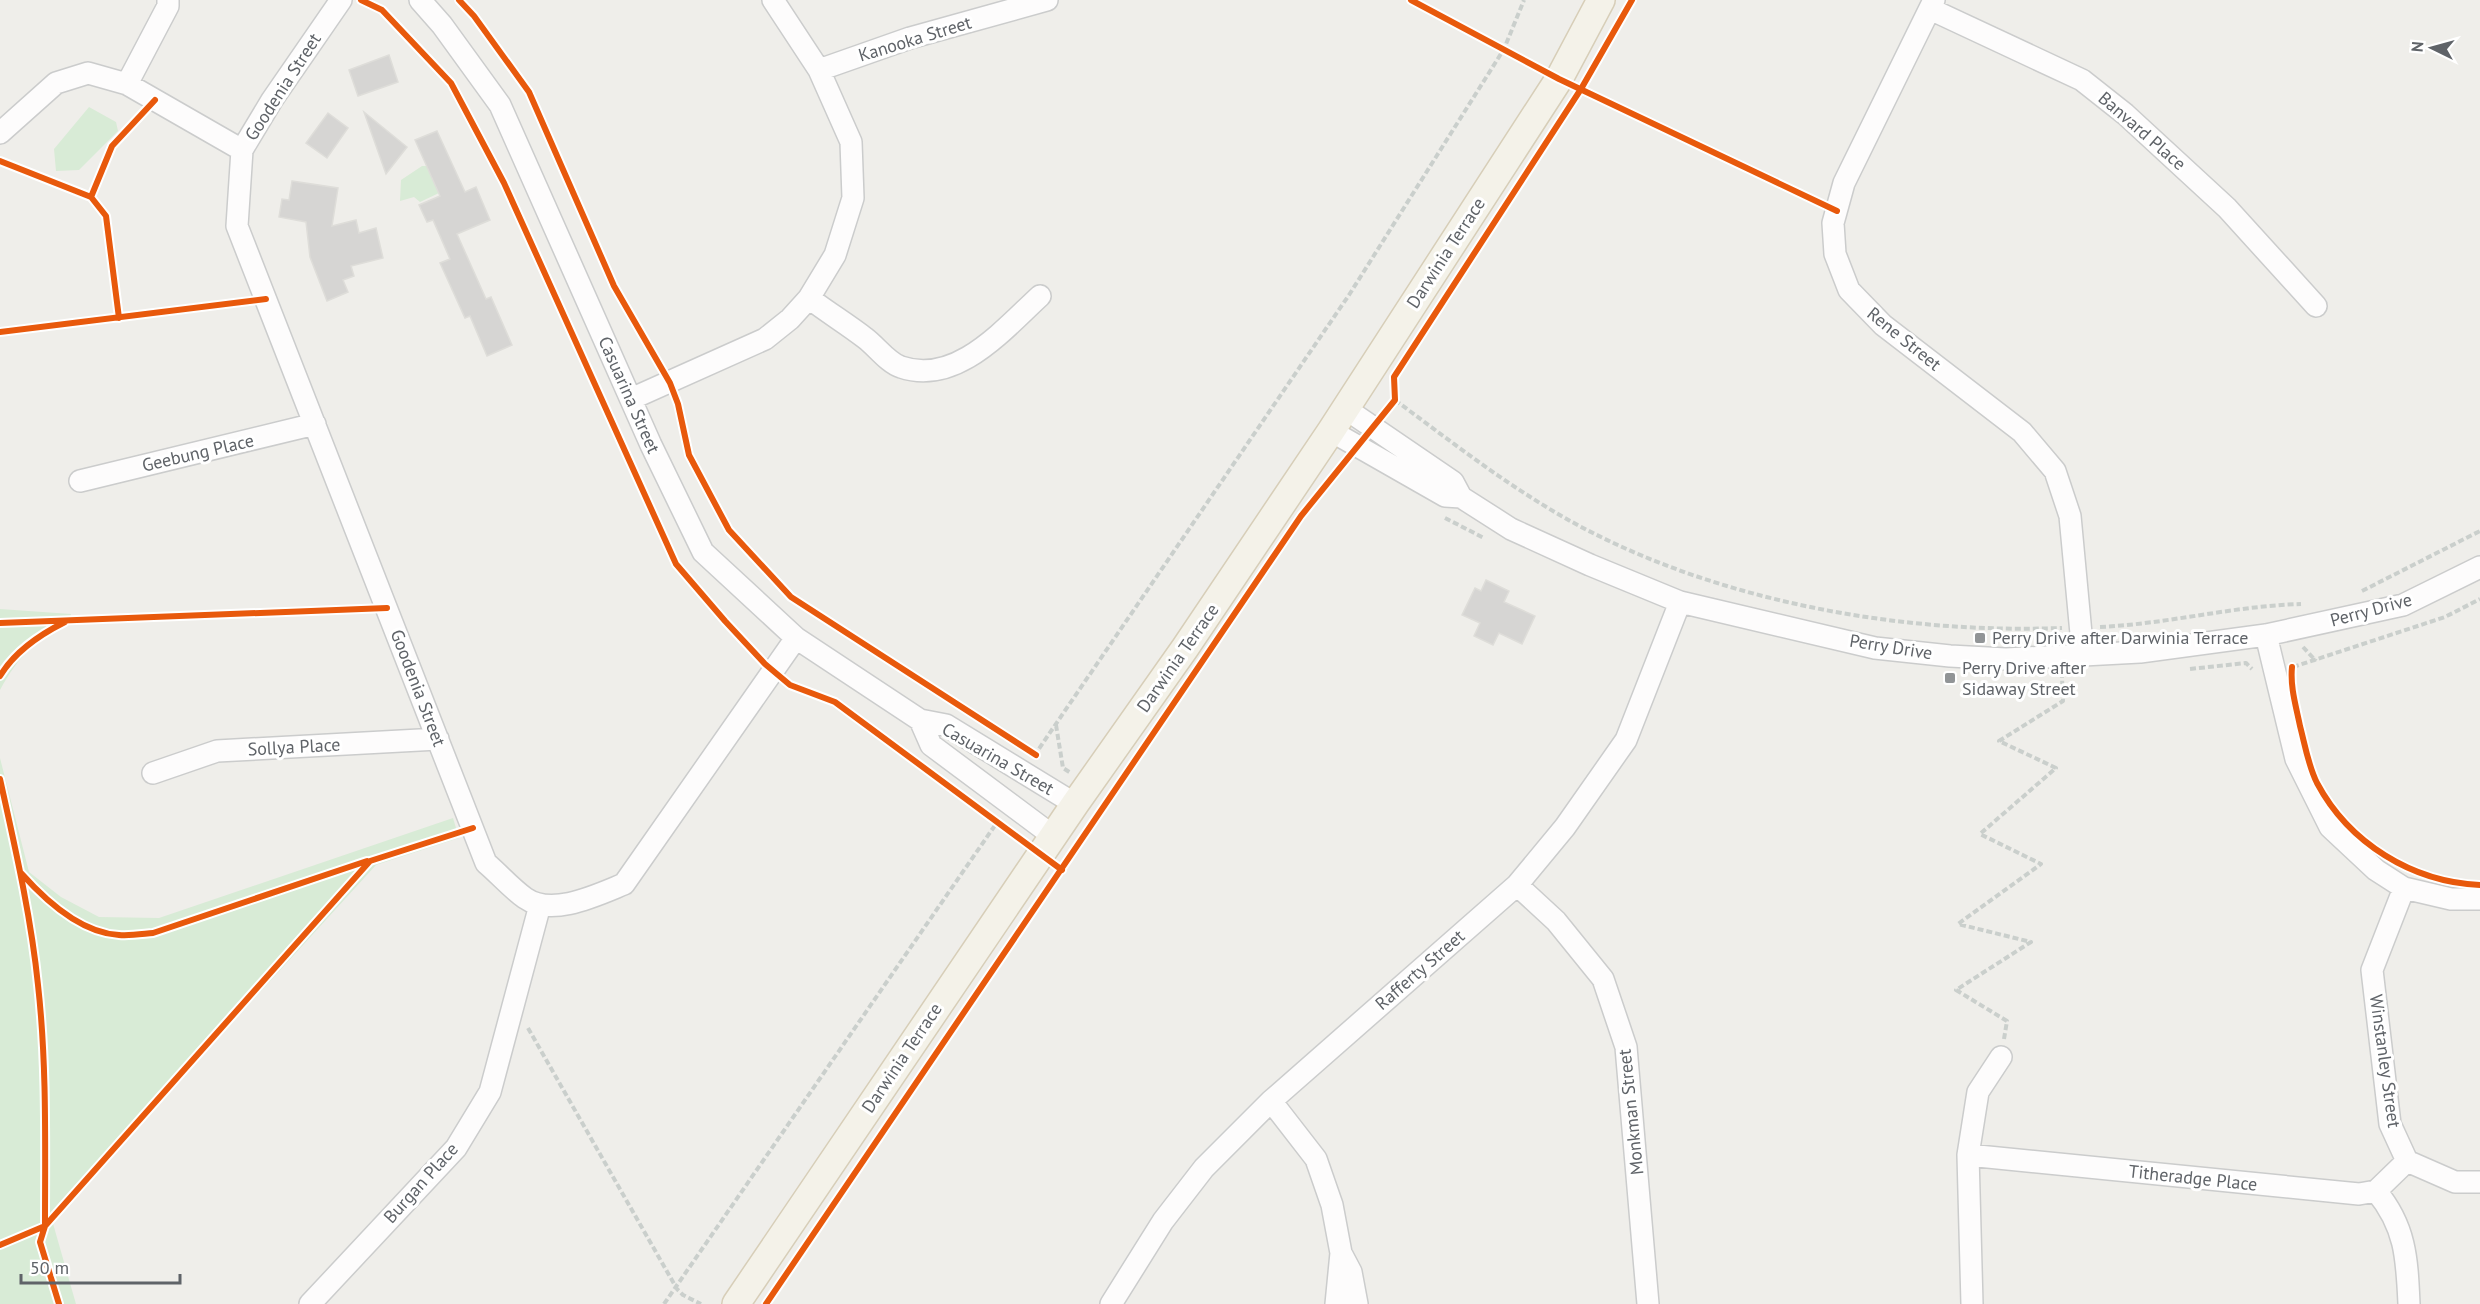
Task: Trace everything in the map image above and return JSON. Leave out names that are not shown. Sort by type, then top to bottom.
[{"type":"main road","name":"Darwinia Terrace","points":[[736,1304],[1053,836],[1192,639],[1346,409],[1559,78],[1601,0]]},
{"type":"street","points":[[127,84],[168,6],[168,0]]},
{"type":"street","name":"Goodenia Street","points":[[341,0],[272,100],[242,150],[237,226],[486,862],[525,899],[540,905]]},
{"type":"street","name":"Casuarina Street","points":[[420,0],[442,25],[500,105],[631,399],[703,552],[796,638],[920,720],[946,725],[1075,804]]},
{"type":"street","points":[[631,399],[765,339],[790,319],[809,298],[836,255],[853,198],[851,142],[819,70],[773,0]]},
{"type":"street","name":"Kanooka Street","points":[[819,70],[910,38],[1047,0]]},
{"type":"street","name":"Banvard Place","points":[[1932,4],[2082,80],[2125,114],[2227,208],[2316,306]]},
{"type":"street","name":"Rene Street","points":[[1932,4],[1844,183],[1833,223],[1835,254],[1849,290],[1883,325],[2022,432],[2055,471],[2070,516],[2083,655]]},
{"type":"street","points":[[0,133],[56,84],[87,73],[127,84],[242,150]]},
{"type":"street","points":[[809,298],[866,339],[898,366],[926,372],[954,365],[990,341],[1040,296]]},
{"type":"street","name":"Perry Drive","points":[[1346,409],[1453,482],[1461,498]]},
{"type":"street","name":"Geebung Place","points":[[80,481],[315,424]]},
{"type":"street","name":"Perry Drive","points":[[1331,431],[1445,496],[1461,498],[1511,529],[1680,602],[1875,648],[2006,659],[2140,652],[2266,635],[2403,605],[2480,567]]},
{"type":"street","name":"Rafferty Street","points":[[1111,1304],[1163,1221],[1204,1168],[1271,1101],[1516,885],[1565,827],[1626,740],[1680,602]]},
{"type":"street","points":[[2266,635],[2286,671],[2296,759],[2330,826],[2376,870],[2404,888],[2451,899],[2480,899]]},
{"type":"street","points":[[540,905],[582,902],[624,884],[796,638]]},
{"type":"street","name":"Casuarina Street","points":[[920,720],[931,745],[1053,836]]},
{"type":"street","name":"Sollya Place","points":[[153,774],[217,751],[438,739]]},
{"type":"street","name":"Monkman Street","points":[[1516,885],[1556,921],[1603,979],[1626,1047],[1648,1304]]},
{"type":"street","name":"Winstanley Street","points":[[2404,888],[2372,970],[2390,1124],[2407,1161]]},
{"type":"street","name":"Burgan Place","points":[[310,1304],[456,1148],[490,1092],[540,905]]},
{"type":"street","points":[[1972,1304],[1968,1155],[1978,1092],[2001,1057]]},
{"type":"street","points":[[1271,1101],[1316,1159],[1332,1205],[1341,1253],[1336,1304]]},
{"type":"street","name":"Titheradge Place","points":[[1968,1155],[2359,1194],[2376,1191]]},
{"type":"street","points":[[2409,1304],[2406,1252],[2392,1211],[2376,1191],[2407,1161],[2454,1182],[2480,1182]]},
{"type":"street","points":[[1341,1253],[1351,1272],[1357,1304]]},
{"type":"path","points":[[1017,768],[1036,755],[1349,295],[1504,49],[1524,0]]},
{"type":"path","points":[[1494,44],[1513,54]]},
{"type":"path","points":[[1374,427],[1395,400],[1394,389]]},
{"type":"path","points":[[1395,400],[1520,491],[1587,530],[1670,566],[1793,604],[1886,621],[2038,629],[2142,625],[2277,605],[2302,604]]},
{"type":"path","points":[[1439,514],[1491,542]]},
{"type":"path","points":[[2359,593],[2480,531]]},
{"type":"path","points":[[2180,670],[2246,663],[2258,674],[2286,671],[2445,617],[2480,599]]},
{"type":"path","points":[[2051,678],[2073,677]]},
{"type":"path","points":[[2001,1057],[2007,1021],[1956,990],[2031,942],[1958,924],[2041,864],[1980,834],[2056,768],[1999,741],[2063,701],[2063,690]]},
{"type":"path","points":[[1026,748],[1036,755]]},
{"type":"path","points":[[664,1304],[998,823],[998,795]]},
{"type":"path","points":[[988,816],[1006,829]]},
{"type":"path","points":[[515,1005],[677,1288],[683,1295],[701,1304]]},
{"type":"green space","points":[[89,107],[116,122],[118,131],[79,170],[56,171],[54,149]]},
{"type":"green space","points":[[422,166],[433,166],[439,193],[420,202],[414,197],[400,201],[401,180]]},
{"type":"green space","points":[[0,609],[71,614],[70,623],[37,643],[21,658],[0,690]]},
{"type":"green space","points":[[0,758],[29,872],[61,897],[99,917],[159,918],[453,818],[459,838],[376,865],[52,1220],[76,1304],[0,1304]]},
{"type":"building","points":[[389,55],[398,82],[358,96],[349,70]]},
{"type":"building","points":[[364,112],[407,147],[386,174]]},
{"type":"building","points":[[328,113],[348,128],[327,158],[306,143]]},
{"type":"building","points":[[437,131],[465,192],[476,187],[490,220],[457,234],[486,299],[491,297],[512,345],[487,356],[470,316],[465,318],[440,263],[450,259],[433,220],[427,222],[419,205],[440,196],[415,140]]},
{"type":"building","points":[[292,181],[338,188],[332,226],[356,220],[359,233],[376,228],[383,258],[351,266],[354,276],[343,280],[348,292],[327,301],[310,257],[306,222],[279,217],[282,199],[289,200]]},
{"type":"building","points":[[1486,580],[1509,591],[1504,602],[1535,616],[1522,644],[1499,633],[1493,645],[1474,636],[1480,623],[1462,615],[1475,588],[1481,591]]},
{"type":"cycle path","points":[[361,0],[382,10],[451,83],[504,183],[676,564],[765,664],[790,685],[835,702],[1062,870]]},
{"type":"cycle path","points":[[459,0],[474,16],[529,92],[614,286],[670,383],[678,404],[689,455],[729,530],[791,597],[1036,755]]},
{"type":"cycle path","points":[[1411,0],[1559,79],[1837,211]]},
{"type":"cycle path","points":[[766,1304],[1301,516],[1395,400],[1394,377],[1581,89],[1632,0]]},
{"type":"cycle path","points":[[119,318],[106,216],[91,197],[112,146],[155,100]]},
{"type":"cycle path","points":[[0,161],[91,197]]},
{"type":"cycle path","points":[[0,332],[266,299]]},
{"type":"cycle path","points":[[0,623],[387,608]]},
{"type":"cycle path","points":[[0,676],[28,644],[65,622]]},
{"type":"cycle path","points":[[2292,667],[2294,696],[2311,769],[2330,804],[2346,824],[2365,841],[2407,867],[2430,876],[2480,885]]},
{"type":"cycle path","points":[[0,779],[27,907],[38,985],[43,1045],[45,1135],[45,1226],[40,1242],[59,1304]]},
{"type":"cycle path","points":[[0,1245],[45,1226],[370,861],[473,828]]},
{"type":"cycle path","points":[[21,873],[41,894],[78,922],[105,933],[127,935],[153,933],[367,861]]},
{"type":"place","name":"Perry Drive after Darwinia Terrace","points":[[1980,638]]},
{"type":"place","name":"Perry Drive after Sidaway Street","points":[[1950,678]]}]
